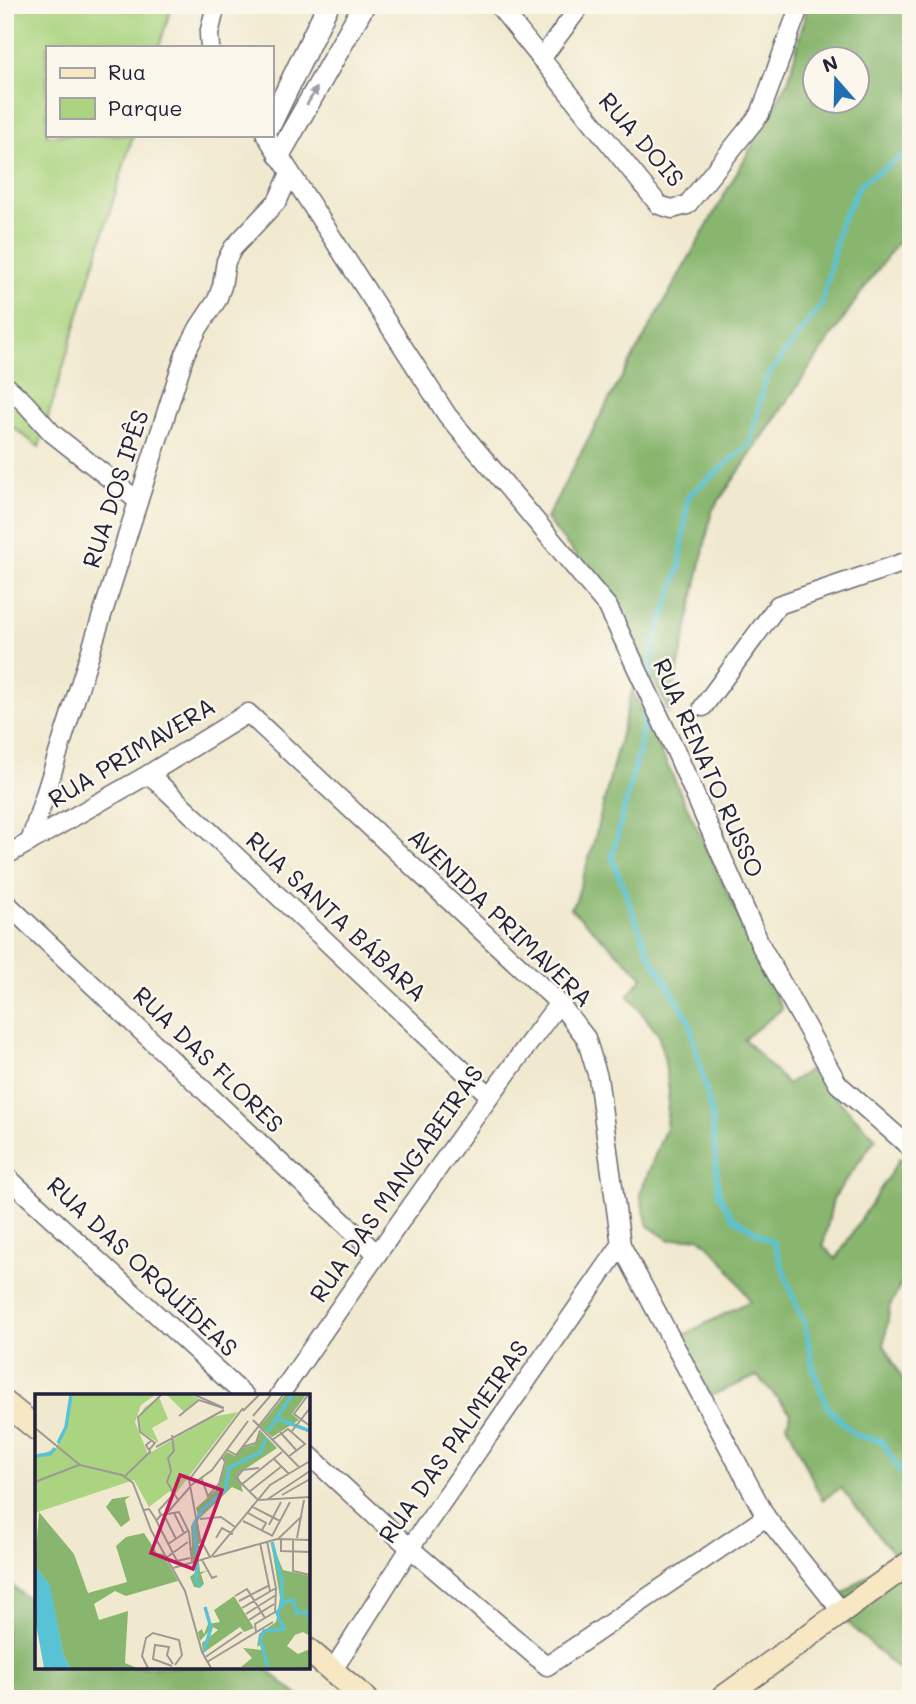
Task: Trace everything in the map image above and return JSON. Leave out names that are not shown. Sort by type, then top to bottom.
[{"type":"main road","points":[[5,1403],[35,1427]]},
{"type":"main road","points":[[721,1699],[911,1562]]},
{"type":"main road","points":[[310,1652],[366,1699]]},
{"type":"street","points":[[210,46],[209,34],[216,5]]},
{"type":"street","points":[[273,115],[281,84],[328,5]]},
{"type":"street","points":[[285,164],[364,5]]},
{"type":"street","name":"RUA DOIS","points":[[498,5],[659,205],[672,209],[687,205],[760,114],[800,5]]},
{"type":"street","points":[[541,59],[581,5]]},
{"type":"street","name":"RUA RENATO RUSSO","points":[[267,136],[447,415],[608,607],[761,946],[838,1084],[911,1148]]},
{"type":"street","name":"RUA DOS IPÊS","points":[[30,842],[185,354],[217,300],[226,261],[233,248],[278,200],[285,164]]},
{"type":"street","points":[[5,384],[52,433],[138,501]]},
{"type":"street","points":[[703,707],[778,605],[911,560]]},
{"type":"street","name":"RUA PRIMAVERA","points":[[5,856],[149,774],[248,713]]},
{"type":"street","name":"AVENIDA PRIMAVERA","points":[[248,713],[559,1003],[586,1038],[598,1077],[621,1245],[766,1517],[842,1612]]},
{"type":"street","name":"RUA SANTA BÁBARA","points":[[149,774],[489,1096]]},
{"type":"street","name":"RUA DAS FLORES","points":[[5,902],[377,1254]]},
{"type":"street","name":"RUA DAS MANGABEIRAS","points":[[280,1394],[489,1096],[559,1003]]},
{"type":"street","name":"RUA DAS ORQUÍDEAS","points":[[5,1175],[243,1394]]},
{"type":"street","name":"RUA DAS PALMEIRAS","points":[[333,1670],[410,1548],[621,1245]]},
{"type":"street","points":[[310,1456],[410,1548],[547,1666],[766,1517]]},
{"type":"green space","points":[[5,5],[172,5],[159,46],[46,46],[46,136],[133,136],[39,447],[5,421]]},
{"type":"green space","points":[[808,5],[911,5],[911,224],[712,511],[669,712],[620,609],[546,519],[610,398],[788,82]]},
{"type":"green space","points":[[632,690],[782,1009],[744,1039],[787,1084],[816,1066],[834,1096],[876,1138],[833,1199],[823,1246],[836,1259],[900,1158],[911,1169],[911,1210],[903,1218],[911,1264],[890,1306],[884,1345],[911,1395],[911,1681],[828,1605],[894,1555],[841,1488],[822,1500],[787,1424],[791,1413],[757,1376],[710,1396],[678,1338],[750,1301],[728,1267],[699,1237],[669,1240],[648,1226],[640,1194],[666,1127],[669,1091],[664,1056],[658,1034],[628,995],[643,977],[570,908],[576,900],[593,845]]},
{"type":"green space","points":[[5,1580],[35,1604],[35,1669],[266,1669],[302,1699],[5,1699]]},
{"type":"waterway","points":[[649,682],[654,645],[680,567],[688,496],[750,444],[766,378],[822,304],[840,224],[861,183],[911,151]]},
{"type":"waterway","points":[[646,702],[640,747],[612,857],[648,952],[689,1020],[711,1111],[719,1195],[732,1217],[774,1243],[805,1325],[813,1368],[827,1407],[855,1435],[882,1441],[911,1490]]}]
